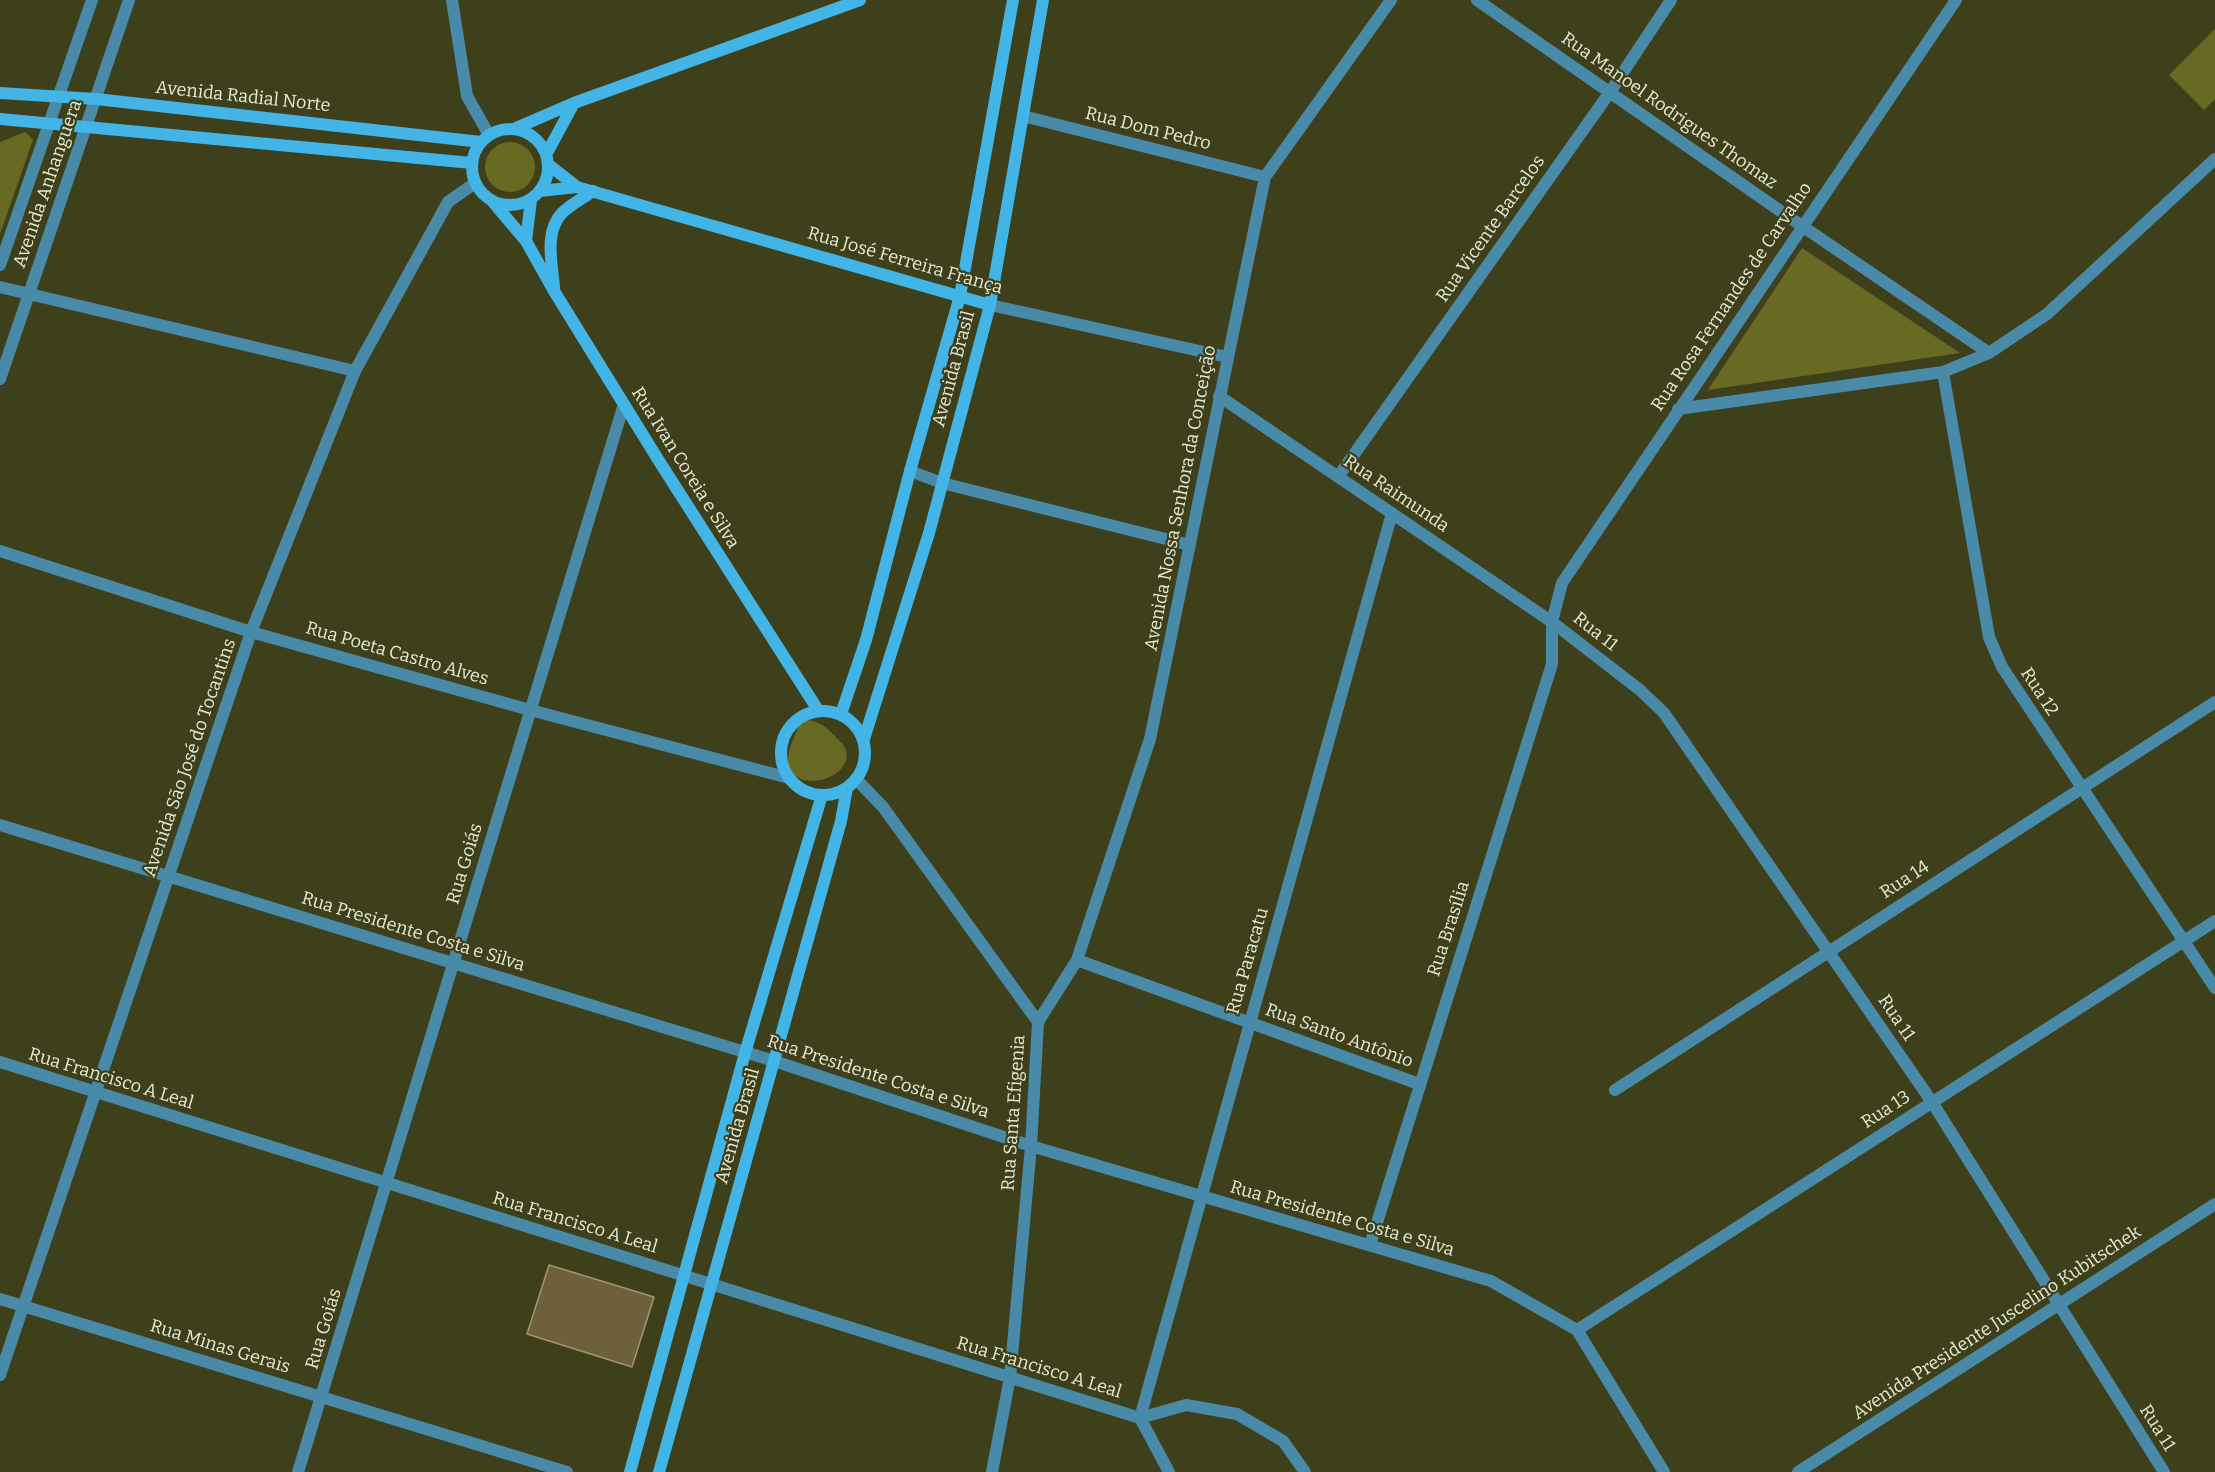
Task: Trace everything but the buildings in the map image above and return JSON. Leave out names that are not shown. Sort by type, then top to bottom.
[{"type":"street","name":"Avenida Anhanguera","points":[[0,265],[92,0]]},
{"type":"street","name":"Avenida Anhanguera","points":[[0,379],[129,0]]},
{"type":"street","points":[[452,0],[467,96],[485,138]]},
{"type":"street","points":[[536,195],[519,204],[506,205],[493,202],[483,194],[475,183],[472,163],[475,151],[485,138],[502,129],[516,128],[574,103],[860,0]]},
{"type":"street","name":"Avenida Brasil","points":[[841,714],[866,640],[910,471],[960,296],[1013,0]]},
{"type":"street","name":"Avenida Brasil","points":[[864,739],[929,533],[990,305],[1043,0]]},
{"type":"street","name":"Avenida Nossa Senhora da Conceição","points":[[1038,1022],[1077,960],[1150,739],[1265,177],[1391,0]]},
{"type":"street","name":"Rua Manoel Rodrigues Thomaz","points":[[1477,0],[1989,353]]},
{"type":"street","name":"Rua Vicente Barcelos","points":[[1338,477],[1610,92],[1671,0]]},
{"type":"street","name":"Rua Rosa Fernandes de Carvalho","points":[[1552,622],[1562,583],[1956,0]]},
{"type":"street","name":"Avenida Radial Norte","points":[[0,93],[96,99],[485,138]]},
{"type":"street","points":[[526,241],[536,195],[547,179],[548,159],[574,103]]},
{"type":"street","name":"Rua Dom Pedro","points":[[1023,116],[1265,177]]},
{"type":"street","points":[[0,118],[472,163]]},
{"type":"street","points":[[516,128],[540,141],[548,159]]},
{"type":"street","name":"Rua José Ferreira França","points":[[548,159],[577,187]]},
{"type":"street","points":[[1678,409],[1942,372],[1989,353],[2047,314],[2215,159]]},
{"type":"street","name":"Avenida São José do Tocantins","points":[[0,1376],[251,632],[354,371],[448,202],[475,183]]},
{"type":"street","name":"Rua José Ferreira França","points":[[536,195],[577,187],[990,305],[1227,357]]},
{"type":"street","points":[[554,291],[551,238],[554,225],[562,213],[593,191]]},
{"type":"street","name":"Rua Ivan Coreia e Silva","points":[[493,202],[526,241],[624,404],[818,710]]},
{"type":"street","points":[[0,287],[354,371]]},
{"type":"street","name":"Rua 12","points":[[1942,372],[1989,638],[2002,667],[2215,988]]},
{"type":"street","name":"Rua Raimunda","points":[[1219,396],[1552,622]]},
{"type":"street","name":"Rua Goiás","points":[[298,1472],[624,404]]},
{"type":"street","points":[[910,471],[942,483],[1190,545]]},
{"type":"street","name":"Rua Paracatu","points":[[1140,1418],[1392,513]]},
{"type":"street","name":"Rua Poeta Castro Alves","points":[[0,551],[251,632],[530,710],[789,778]]},
{"type":"street","name":"Rua 11","points":[[1552,622],[1640,690],[1664,712],[1932,1102],[2164,1472]]},
{"type":"street","name":"Rua Brasília","points":[[1370,1245],[1552,664],[1552,622]]},
{"type":"street","name":"Rua 14","points":[[1615,1090],[2215,702]]},
{"type":"street","points":[[818,710],[830,710],[841,714],[855,724],[864,739],[866,753],[863,767],[847,788],[835,794],[822,795],[804,790],[789,778],[782,765],[781,750],[784,736],[792,723],[804,715],[818,710]]},
{"type":"street","name":"Rua Santa Efigenia","points":[[856,779],[883,807],[1038,1022],[1031,1146],[1010,1377],[992,1472]]},
{"type":"street","name":"Avenida Brasil","points":[[659,1472],[841,821],[847,788]]},
{"type":"street","name":"Avenida Brasil","points":[[630,1472],[745,1053],[822,795]]},
{"type":"street","name":"Rua Presidente Costa e Silva","points":[[0,825],[774,1061],[1031,1146],[1491,1281],[1577,1330],[1664,1472]]},
{"type":"street","name":"Rua 13","points":[[1577,1330],[2215,921]]},
{"type":"street","name":"Rua Santo Antônio","points":[[1077,960],[1419,1084]]},
{"type":"street","name":"Rua Francisco A Leal","points":[[0,1062],[1140,1418]]},
{"type":"street","name":"Avenida Presidente Juscelino Kubitschek","points":[[1798,1472],[2215,1204]]},
{"type":"street","name":"Rua Minas Gerais","points":[[0,1299],[567,1472]]},
{"type":"street","points":[[1169,1472],[1140,1418],[1186,1406],[1237,1414],[1283,1441],[1305,1472]]},
{"type":"shaded area","points":[[2215,29],[2215,99],[2204,110],[2169,75]]},
{"type":"shaded area","points":[[25,132],[33,140],[0,234],[0,142]]},
{"type":"shaded area","points":[[510,142],[524,146],[531,153],[535,167],[531,181],[524,188],[510,192],[496,188],[489,181],[485,167],[489,153],[496,146]]},
{"type":"shaded area","points":[[1802,248],[1960,353],[1708,390]]},
{"type":"shaded area","points":[[803,720],[821,724],[844,746],[847,757],[843,767],[834,775],[823,780],[811,781],[800,778],[791,771],[789,751],[799,724]]}]
